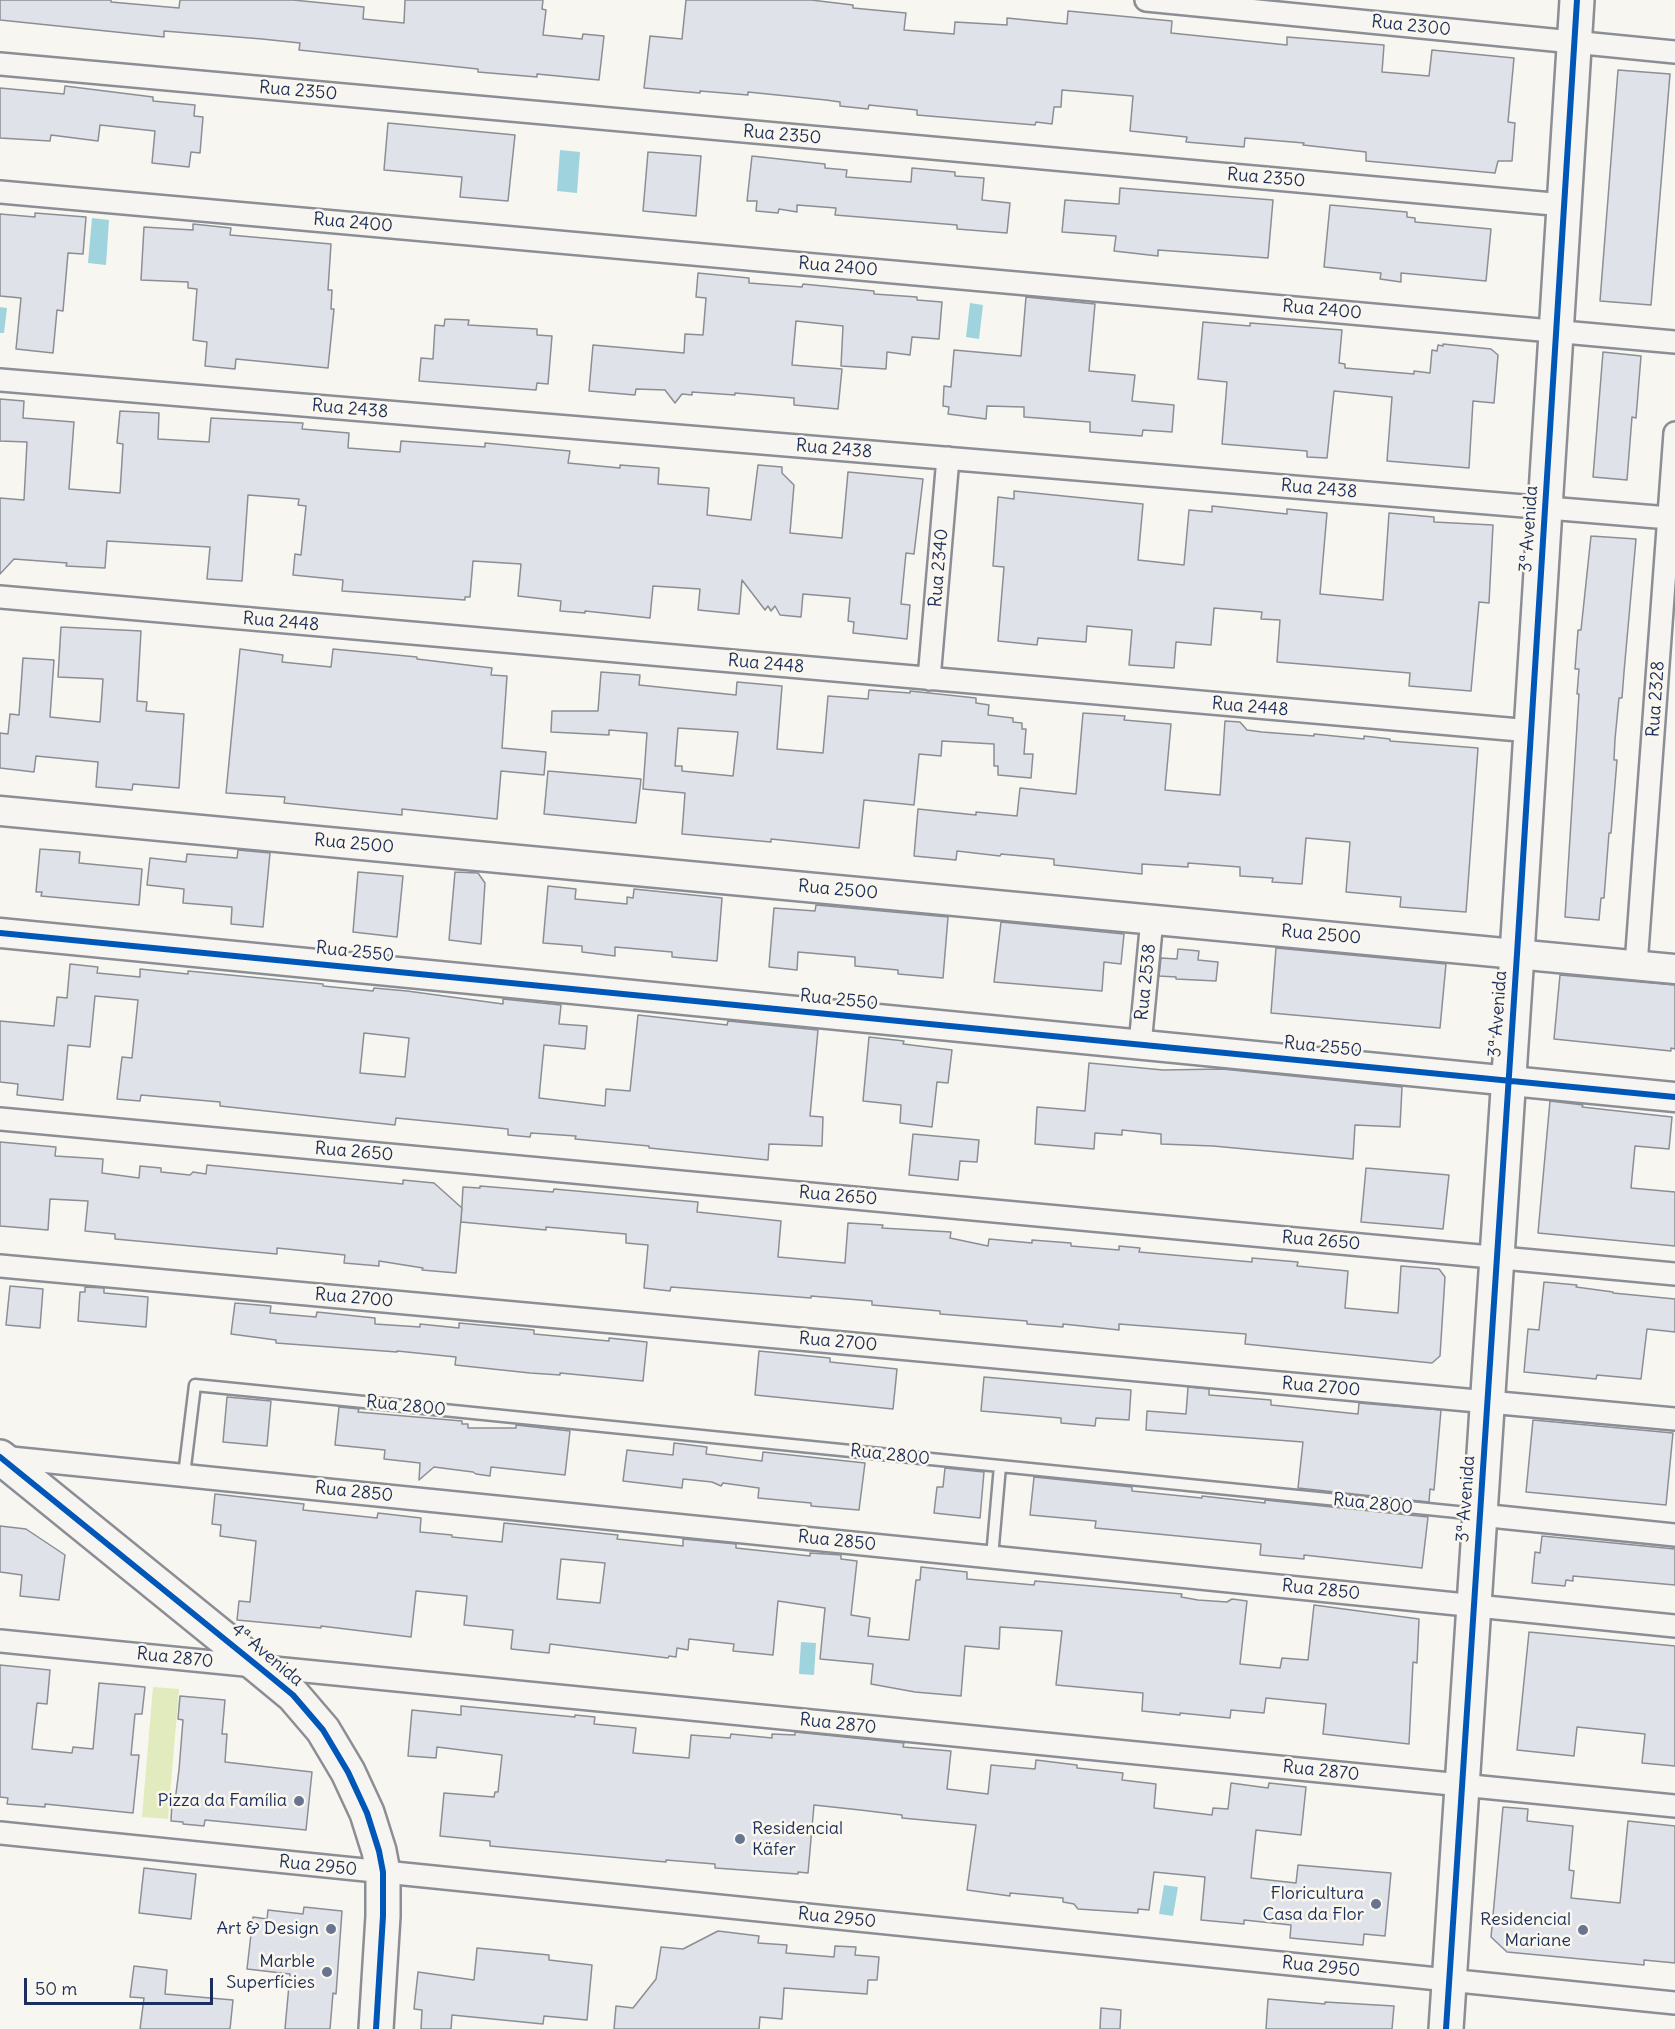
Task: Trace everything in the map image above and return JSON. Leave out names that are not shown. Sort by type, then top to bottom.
[{"type":"main road","name":"3ª Avenida","points":[[1446,2029],[1577,0]]},
{"type":"main road","name":"Rua 2500","points":[[0,811],[1675,969]]},
{"type":"main road","name":"Rua 2550","points":[[0,933],[1675,1097]]},
{"type":"main road","name":"4ª Avenida","points":[[0,1457],[293,1695],[323,1730],[348,1772],[367,1813],[383,1872],[383,1916],[376,2029]]},
{"type":"street","name":"Rua 2300","points":[[1146,0],[1675,52]]},
{"type":"street","name":"Rua 2350","points":[[0,64],[1564,205]]},
{"type":"street","name":"Rua 2400","points":[[0,192],[1675,342]]},
{"type":"street","name":"Rua 2438","points":[[0,380],[1669,518]]},
{"type":"street","name":"Rua 2328","points":[[1636,965],[1675,433]]},
{"type":"street","name":"Rua 2340","points":[[929,679],[948,458]]},
{"type":"street","name":"Rua 2448","points":[[0,597],[1531,732]]},
{"type":"street","name":"Rua 2538","points":[[1140,1045],[1152,919]]},
{"type":"street","name":"Rua 2650","points":[[0,1119],[1675,1274]]},
{"type":"street","name":"Rua 2700","points":[[0,1266],[1675,1419]]},
{"type":"street","name":"Rua 2850","points":[[0,1457],[1675,1626]]},
{"type":"street","name":"Rua 2800","points":[[1480,1515],[1675,1534]]},
{"type":"street","name":"Rua 2870","points":[[0,1641],[1675,1806]]},
{"type":"street","name":"Rua 2950","points":[[0,1833],[1675,2003]]},
{"type":"lane","name":"Rua 2800","points":[[184,1475],[195,1385],[1480,1515]]},
{"type":"lane","points":[[992,1557],[1000,1466]]},
{"type":"green space","points":[[153,1687],[179,1689],[168,1819],[142,1817]]},
{"type":"water","points":[[560,150],[580,152],[577,193],[557,191]]},
{"type":"water","points":[[92,218],[109,220],[106,265],[88,263]]},
{"type":"water","points":[[970,303],[983,305],[979,339],[966,337]]},
{"type":"water","points":[[0,307],[7,308],[4,333],[0,333]]},
{"type":"water","points":[[801,1642],[816,1643],[814,1675],[799,1674]]},
{"type":"water","points":[[1164,1885],[1178,1887],[1173,1916],[1159,1914]]},
{"type":"building","points":[[0,0],[111,0],[111,2],[179,8],[180,0],[293,0],[364,7],[363,19],[404,23],[405,0],[543,0],[542,9],[546,10],[543,35],[582,39],[583,34],[604,36],[599,80],[537,74],[537,77],[299,50],[300,43],[164,31],[164,37],[0,20]]},
{"type":"building","points":[[686,0],[811,0],[853,5],[853,8],[906,13],[904,30],[954,34],[955,22],[1007,25],[1007,18],[1067,24],[1068,11],[1172,21],[1171,33],[1287,45],[1287,37],[1384,45],[1382,72],[1429,76],[1432,50],[1514,58],[1508,122],[1515,123],[1512,161],[1498,161],[1495,173],[1366,161],[1366,152],[1303,145],[1304,143],[1245,138],[1244,147],[1186,142],[1187,137],[1130,131],[1133,96],[1062,90],[1061,107],[1054,107],[1052,124],[1036,122],[1035,125],[917,115],[917,110],[869,105],[868,109],[840,106],[840,102],[826,100],[748,92],[748,95],[644,88],[650,36],[682,39]]},
{"type":"building","points":[[1618,70],[1670,74],[1651,305],[1600,301]]},
{"type":"building","points":[[65,86],[153,97],[153,101],[195,105],[194,116],[203,117],[200,153],[191,152],[189,167],[152,163],[155,131],[100,125],[98,141],[51,135],[50,141],[0,138],[0,88],[64,94]]},
{"type":"building","points":[[388,123],[515,135],[508,201],[460,197],[462,177],[384,170]]},
{"type":"building","points":[[648,152],[701,156],[696,216],[643,211]]},
{"type":"building","points":[[752,156],[825,164],[825,168],[847,170],[846,177],[911,182],[912,168],[955,172],[955,176],[984,178],[982,200],[1010,203],[1007,233],[957,229],[957,225],[835,215],[836,208],[797,205],[797,212],[779,209],[778,213],[756,211],[757,201],[747,201]]},
{"type":"building","points":[[1120,188],[1273,200],[1268,258],[1158,250],[1158,256],[1114,251],[1116,236],[1062,232],[1065,200],[1119,204]]},
{"type":"building","points":[[1330,205],[1407,212],[1407,217],[1415,218],[1415,222],[1491,229],[1486,281],[1401,273],[1401,282],[1380,279],[1381,273],[1324,267]]},
{"type":"building","points":[[35,213],[86,217],[83,254],[68,253],[63,311],[57,310],[53,353],[16,349],[21,298],[0,296],[0,214],[35,217]]},
{"type":"building","points":[[193,224],[231,228],[230,235],[331,244],[328,290],[332,290],[331,309],[334,309],[328,368],[236,359],[235,369],[205,366],[207,342],[193,340],[197,289],[188,288],[188,282],[141,280],[144,227],[193,230]]},
{"type":"building","points":[[698,273],[749,278],[749,283],[802,287],[803,284],[874,291],[874,294],[917,297],[917,300],[942,302],[939,339],[912,337],[910,355],[887,352],[886,369],[841,366],[843,326],[796,321],[792,365],[842,369],[838,409],[794,405],[794,398],[735,393],[735,395],[692,392],[692,395],[682,394],[675,403],[665,390],[636,389],[635,395],[589,391],[593,345],[684,353],[685,334],[703,335],[706,298],[696,297]]},
{"type":"building","points":[[1026,297],[1095,304],[1089,371],[1135,375],[1132,401],[1174,405],[1172,432],[1143,430],[1142,436],[1090,432],[1090,422],[1024,417],[1024,407],[987,406],[986,419],[948,414],[949,407],[943,406],[944,386],[951,387],[954,350],[1021,356]]},
{"type":"building","points":[[445,319],[469,320],[468,325],[537,329],[537,335],[552,336],[548,384],[537,383],[536,390],[419,381],[421,358],[433,359],[435,325],[444,326]]},
{"type":"building","points":[[1203,322],[1342,330],[1339,363],[1345,364],[1345,368],[1414,374],[1414,371],[1430,373],[1432,350],[1437,351],[1438,345],[1491,349],[1498,355],[1494,403],[1473,401],[1469,468],[1387,461],[1392,397],[1334,391],[1327,458],[1307,457],[1307,451],[1222,444],[1227,382],[1198,379]]},
{"type":"building","points":[[1603,352],[1641,356],[1636,418],[1632,417],[1627,480],[1593,477]]},
{"type":"building","points":[[0,399],[24,401],[23,418],[74,422],[69,489],[120,493],[123,444],[117,443],[120,411],[159,413],[158,439],[209,442],[211,418],[303,423],[302,429],[349,433],[348,448],[400,452],[401,441],[485,447],[485,443],[570,451],[568,463],[620,468],[620,465],[659,468],[658,484],[709,488],[707,515],[751,520],[758,465],[782,467],[782,473],[794,485],[790,533],[842,538],[848,472],[923,479],[914,554],[906,553],[901,604],[910,605],[907,639],[853,633],[854,622],[848,621],[850,598],[803,594],[801,617],[780,615],[775,606],[771,611],[768,606],[765,610],[742,580],[739,614],[698,610],[700,589],[653,586],[650,618],[585,611],[585,613],[560,611],[561,601],[518,596],[521,564],[473,561],[470,597],[465,597],[465,600],[342,591],[343,580],[293,575],[295,554],[301,555],[306,506],[298,505],[299,499],[248,495],[242,581],[207,579],[210,547],[107,541],[105,568],[66,566],[67,563],[14,559],[0,574],[0,498],[24,500],[27,442],[0,441]]},
{"type":"building","points":[[1014,491],[1143,504],[1138,560],[1184,565],[1189,510],[1212,512],[1212,506],[1287,514],[1287,509],[1327,513],[1320,594],[1383,600],[1389,513],[1434,517],[1434,522],[1493,525],[1489,603],[1479,602],[1471,691],[1409,686],[1410,673],[1277,662],[1280,620],[1261,619],[1262,612],[1214,608],[1211,645],[1176,642],[1174,668],[1129,665],[1132,630],[1087,626],[1086,642],[1038,638],[1037,645],[998,641],[1004,567],[993,566],[998,497],[1014,499]]},
{"type":"building","points":[[1591,536],[1636,539],[1622,698],[1619,698],[1615,739],[1614,760],[1617,760],[1611,833],[1609,833],[1604,898],[1601,898],[1599,920],[1565,917],[1579,694],[1577,694],[1579,669],[1575,669]]},
{"type":"building","points":[[61,627],[141,631],[137,701],[147,702],[146,711],[184,714],[179,788],[133,784],[132,790],[96,787],[98,762],[36,756],[34,772],[0,768],[0,733],[8,734],[10,714],[19,715],[23,658],[54,660],[50,717],[100,722],[103,679],[58,677]]},
{"type":"building","points":[[240,649],[283,655],[282,662],[331,667],[333,649],[417,657],[417,659],[492,668],[491,675],[507,676],[502,748],[546,752],[544,775],[501,771],[497,819],[402,809],[402,815],[284,803],[285,797],[226,793]]},
{"type":"building","points":[[601,672],[640,675],[639,685],[736,695],[737,682],[782,686],[777,749],[823,753],[828,696],[868,699],[869,690],[910,693],[910,691],[976,698],[976,703],[989,705],[988,715],[1013,718],[1013,722],[1022,723],[1022,729],[1026,729],[1024,754],[1033,754],[1031,778],[998,775],[998,766],[994,766],[994,744],[942,741],[941,756],[919,754],[914,805],[864,800],[859,848],[771,839],[771,842],[682,834],[685,793],[643,789],[647,733],[609,730],[609,735],[551,732],[552,711],[598,711]],"holes":[[[678,728],[738,732],[733,776],[682,771],[682,766],[675,766]]]},
{"type":"building","points":[[1083,713],[1125,716],[1124,720],[1171,724],[1165,790],[1220,795],[1225,721],[1240,722],[1247,730],[1262,732],[1364,739],[1364,736],[1390,739],[1390,741],[1478,748],[1466,912],[1400,907],[1401,897],[1346,892],[1350,842],[1306,838],[1302,884],[1272,882],[1273,878],[1240,876],[1240,867],[1188,863],[1188,867],[1142,864],[1142,874],[1054,865],[1054,859],[1001,854],[1000,856],[957,851],[956,860],[914,856],[918,809],[976,815],[976,812],[1017,816],[1020,788],[1076,794]]},
{"type":"building","points":[[548,771],[641,779],[636,823],[544,814]]},
{"type":"building","points":[[40,849],[80,852],[79,863],[142,869],[139,905],[41,896],[42,892],[36,892]]},
{"type":"building","points":[[238,850],[270,853],[263,927],[231,924],[232,907],[183,903],[184,889],[147,885],[150,858],[186,862],[187,854],[237,858]]},
{"type":"building","points":[[358,872],[403,876],[397,937],[353,932]]},
{"type":"building","points":[[455,872],[478,873],[485,883],[481,944],[449,940]]},
{"type":"building","points":[[548,886],[576,889],[575,899],[627,904],[627,897],[633,898],[634,889],[722,898],[717,961],[672,957],[672,952],[615,947],[615,956],[582,952],[582,946],[543,943]]},
{"type":"building","points":[[816,905],[948,917],[943,978],[898,974],[898,970],[855,966],[855,957],[798,952],[797,970],[769,967],[774,908],[815,911]]},
{"type":"building","points":[[1001,922],[1124,934],[1121,964],[1104,962],[1102,991],[994,982]]},
{"type":"building","points":[[1276,948],[1446,964],[1440,1028],[1271,1013]]},
{"type":"building","points":[[1178,949],[1199,951],[1198,960],[1218,962],[1216,981],[1159,976],[1161,958],[1177,959]]},
{"type":"building","points":[[70,964],[98,967],[97,973],[140,977],[140,969],[188,974],[188,971],[373,991],[374,988],[407,991],[503,1004],[503,999],[561,1005],[559,1024],[587,1026],[585,1049],[544,1045],[539,1098],[605,1106],[606,1089],[630,1091],[638,1015],[727,1025],[728,1021],[818,1030],[810,1116],[823,1117],[822,1146],[769,1144],[768,1160],[575,1139],[576,1136],[531,1133],[530,1137],[508,1135],[508,1129],[396,1118],[395,1125],[220,1106],[220,1102],[141,1095],[140,1101],[117,1099],[122,1057],[132,1058],[138,1000],[95,996],[90,1047],[68,1045],[63,1100],[17,1095],[18,1084],[0,1082],[0,1021],[54,1026],[57,997],[67,998]],"holes":[[[364,1033],[409,1038],[405,1077],[360,1073]]]},
{"type":"building","points":[[1560,975],[1675,985],[1675,1049],[1671,1048],[1671,1051],[1554,1039]]},
{"type":"building","points":[[869,1037],[952,1050],[948,1083],[937,1082],[932,1127],[900,1123],[901,1105],[863,1101]]},
{"type":"building","points":[[1089,1063],[1163,1070],[1222,1069],[1402,1087],[1400,1127],[1355,1125],[1353,1159],[1213,1146],[1161,1144],[1161,1134],[1122,1130],[1122,1135],[1095,1133],[1094,1149],[1035,1144],[1037,1107],[1085,1111]]},
{"type":"building","points":[[1550,1101],[1672,1117],[1669,1149],[1635,1146],[1631,1188],[1675,1192],[1675,1246],[1538,1233]]},
{"type":"building","points":[[913,1134],[979,1140],[977,1162],[960,1161],[958,1180],[909,1175]]},
{"type":"building","points":[[0,1142],[56,1147],[55,1156],[103,1159],[102,1173],[139,1178],[140,1166],[161,1168],[161,1172],[190,1175],[193,1172],[206,1174],[207,1165],[403,1184],[403,1180],[434,1183],[462,1208],[456,1273],[422,1270],[423,1268],[379,1261],[379,1266],[344,1263],[345,1255],[277,1248],[277,1254],[115,1239],[115,1234],[85,1231],[88,1201],[50,1199],[48,1230],[0,1226]]},
{"type":"building","points":[[1366,1168],[1449,1175],[1443,1229],[1361,1222]]},
{"type":"building","points":[[480,1186],[553,1192],[554,1189],[698,1202],[697,1212],[781,1221],[778,1257],[845,1263],[848,1223],[883,1225],[882,1228],[951,1232],[950,1238],[988,1246],[989,1239],[1032,1243],[1032,1240],[1119,1250],[1119,1246],[1140,1248],[1139,1252],[1252,1262],[1252,1258],[1298,1262],[1297,1266],[1348,1271],[1345,1308],[1398,1313],[1401,1266],[1439,1269],[1445,1277],[1440,1356],[1432,1363],[1245,1344],[1246,1334],[1119,1324],[1119,1330],[1063,1324],[1063,1327],[1027,1324],[1027,1321],[940,1314],[940,1311],[872,1305],[872,1301],[671,1287],[670,1291],[644,1288],[648,1245],[626,1243],[626,1234],[546,1227],[546,1230],[461,1222],[463,1187],[480,1188]]},
{"type":"building","points":[[1544,1282],[1577,1285],[1576,1287],[1613,1293],[1675,1299],[1675,1332],[1647,1329],[1641,1379],[1597,1375],[1596,1379],[1524,1372],[1528,1329],[1539,1330]]},
{"type":"building","points":[[10,1286],[43,1289],[40,1328],[6,1325]]},
{"type":"building","points":[[85,1287],[104,1288],[104,1293],[148,1297],[146,1327],[78,1321],[80,1292],[85,1292]]},
{"type":"building","points":[[235,1303],[271,1306],[270,1313],[316,1317],[317,1312],[375,1318],[375,1324],[420,1327],[420,1324],[459,1328],[459,1323],[534,1330],[534,1334],[647,1342],[643,1381],[455,1365],[456,1357],[276,1343],[276,1340],[231,1334]]},
{"type":"building","points":[[759,1351],[830,1358],[830,1362],[897,1369],[893,1409],[755,1395]]},
{"type":"building","points":[[984,1377],[1131,1390],[1129,1420],[1096,1418],[1095,1426],[1061,1423],[1061,1418],[981,1411]]},
{"type":"building","points":[[1188,1387],[1209,1389],[1209,1395],[1271,1400],[1271,1405],[1358,1414],[1359,1403],[1441,1410],[1434,1490],[1430,1489],[1429,1502],[1298,1488],[1303,1442],[1146,1430],[1147,1411],[1186,1414]]},
{"type":"building","points":[[227,1397],[271,1401],[267,1446],[223,1442]]},
{"type":"building","points":[[339,1407],[359,1409],[358,1412],[462,1421],[462,1424],[468,1424],[468,1428],[516,1428],[516,1425],[570,1431],[565,1475],[491,1467],[490,1476],[434,1467],[419,1480],[420,1463],[384,1459],[385,1450],[335,1445]]},
{"type":"building","points":[[1533,1420],[1673,1433],[1666,1505],[1526,1492]]},
{"type":"building","points":[[674,1443],[707,1447],[706,1454],[762,1461],[763,1452],[865,1463],[859,1510],[758,1498],[759,1488],[723,1483],[721,1486],[712,1482],[683,1479],[682,1488],[623,1481],[627,1450],[673,1455]]},
{"type":"building","points":[[945,1468],[984,1472],[980,1518],[934,1513],[937,1487],[943,1487]]},
{"type":"building","points":[[1034,1477],[1132,1487],[1132,1491],[1265,1503],[1265,1500],[1428,1517],[1422,1568],[1304,1555],[1304,1559],[1260,1555],[1261,1544],[1095,1528],[1096,1521],[1030,1515]]},
{"type":"building","points":[[215,1494],[304,1504],[303,1510],[377,1518],[378,1513],[421,1518],[420,1532],[502,1542],[504,1523],[618,1535],[617,1539],[683,1546],[683,1539],[736,1544],[736,1548],[810,1556],[810,1553],[841,1555],[841,1559],[857,1561],[851,1615],[870,1618],[868,1636],[909,1640],[916,1580],[920,1580],[921,1567],[967,1572],[967,1579],[1034,1585],[1035,1581],[1182,1594],[1181,1597],[1198,1600],[1247,1601],[1240,1664],[1280,1668],[1282,1658],[1308,1660],[1314,1605],[1419,1619],[1417,1663],[1413,1662],[1409,1744],[1323,1734],[1326,1704],[1266,1698],[1264,1713],[1231,1710],[1230,1718],[1180,1713],[1180,1715],[1142,1711],[1143,1693],[1056,1685],[1062,1631],[1000,1627],[999,1649],[965,1646],[961,1696],[915,1692],[871,1684],[873,1664],[820,1659],[825,1608],[778,1601],[773,1655],[733,1651],[734,1644],[689,1639],[688,1650],[677,1648],[676,1657],[669,1656],[668,1658],[550,1644],[549,1653],[511,1649],[513,1630],[464,1625],[467,1596],[416,1591],[411,1637],[321,1626],[321,1628],[237,1620],[239,1601],[250,1602],[256,1541],[220,1536],[221,1525],[212,1524]],"holes":[[[561,1559],[605,1563],[600,1603],[557,1599]]]},
{"type":"building","points":[[0,1526],[26,1529],[65,1555],[59,1600],[20,1596],[22,1575],[0,1572]]},
{"type":"building","points":[[1542,1536],[1675,1549],[1675,1585],[1573,1576],[1573,1581],[1566,1580],[1565,1586],[1532,1583],[1535,1552],[1540,1553]]},
{"type":"building","points":[[1529,1632],[1675,1646],[1675,1766],[1642,1763],[1645,1734],[1577,1727],[1574,1756],[1517,1750]]},
{"type":"building","points":[[0,1665],[50,1670],[47,1704],[37,1703],[32,1749],[72,1753],[73,1747],[93,1749],[99,1683],[145,1687],[142,1714],[135,1714],[131,1755],[139,1755],[133,1813],[45,1804],[45,1807],[7,1804],[8,1798],[0,1797]]},
{"type":"building","points":[[180,1696],[225,1700],[222,1734],[227,1734],[225,1762],[312,1772],[306,1830],[205,1820],[204,1826],[171,1821],[172,1801],[175,1801],[179,1770],[183,1720],[178,1719]]},
{"type":"building","points":[[461,1706],[595,1717],[594,1724],[636,1728],[633,1753],[689,1758],[691,1735],[730,1738],[731,1734],[772,1738],[772,1734],[795,1735],[795,1732],[904,1743],[903,1747],[951,1751],[947,1789],[988,1794],[991,1765],[1035,1769],[1036,1760],[1077,1765],[1077,1768],[1123,1773],[1122,1780],[1156,1784],[1154,1808],[1212,1815],[1213,1808],[1228,1809],[1231,1783],[1268,1788],[1269,1783],[1306,1787],[1301,1835],[1256,1830],[1251,1878],[1296,1883],[1298,1865],[1391,1873],[1385,1936],[1364,1934],[1363,1945],[1290,1938],[1291,1925],[1244,1920],[1244,1924],[1201,1920],[1205,1877],[1154,1872],[1149,1910],[1138,1909],[1138,1913],[1078,1909],[1074,1904],[1063,1902],[1063,1898],[1010,1893],[1010,1896],[967,1890],[976,1825],[902,1818],[902,1815],[814,1805],[808,1873],[798,1872],[798,1874],[715,1868],[715,1864],[666,1860],[666,1862],[490,1846],[490,1841],[440,1836],[444,1793],[494,1797],[495,1792],[498,1792],[502,1755],[437,1747],[436,1758],[408,1756],[412,1710],[461,1715]]},
{"type":"building","points":[[1503,1807],[1528,1809],[1527,1821],[1573,1826],[1569,1870],[1574,1871],[1571,1898],[1620,1903],[1628,1821],[1675,1826],[1675,1963],[1644,1960],[1644,1965],[1507,1952],[1491,1937]]},
{"type":"building","points":[[144,1868],[196,1874],[191,1919],[139,1913]]},
{"type":"building","points":[[304,1907],[342,1911],[336,1994],[333,1993],[330,2029],[285,2029],[290,1974],[247,1969],[253,1917],[267,1919],[268,1910],[303,1914]]},
{"type":"building","points":[[718,1931],[759,1936],[758,1943],[787,1945],[786,1953],[834,1957],[835,1946],[856,1947],[855,1955],[879,1957],[877,1980],[868,1980],[867,1994],[784,1988],[782,2019],[760,2017],[759,2029],[614,2029],[616,2006],[633,2008],[656,1979],[661,1947],[683,1949]]},
{"type":"building","points":[[477,1948],[549,1955],[549,1960],[592,1965],[587,2020],[544,2016],[543,2024],[452,2015],[451,2029],[421,2029],[422,2010],[414,2009],[418,1972],[474,1980]]},
{"type":"building","points":[[134,1966],[167,1970],[165,1994],[233,2000],[230,2029],[140,2029],[144,1998],[130,1997]]},
{"type":"building","points":[[1268,1999],[1325,2004],[1325,2002],[1394,2006],[1392,2029],[1266,2029]]},
{"type":"building","points":[[1101,2008],[1121,2010],[1120,2029],[1100,2029]]},
{"type":"cycle path","points":[[1446,2029],[1577,0]]},
{"type":"cycle path","points":[[0,933],[1675,1097]]},
{"type":"cycle path","points":[[0,1457],[293,1695],[323,1730],[348,1772],[367,1813],[383,1872],[383,1916],[376,2029]]},
{"type":"place","name":"Pizza da Família","points":[[299,1801]]},
{"type":"place","name":"Residencial Käfer","points":[[740,1839]]},
{"type":"place","name":"Floricultura Casa da Flor","points":[[1376,1904]]},
{"type":"place","name":"Art & Design","points":[[331,1929]]},
{"type":"place","name":"Residencial Mariane","points":[[1583,1930]]},
{"type":"place","name":"Marble Superfícies","points":[[327,1972]]}]
